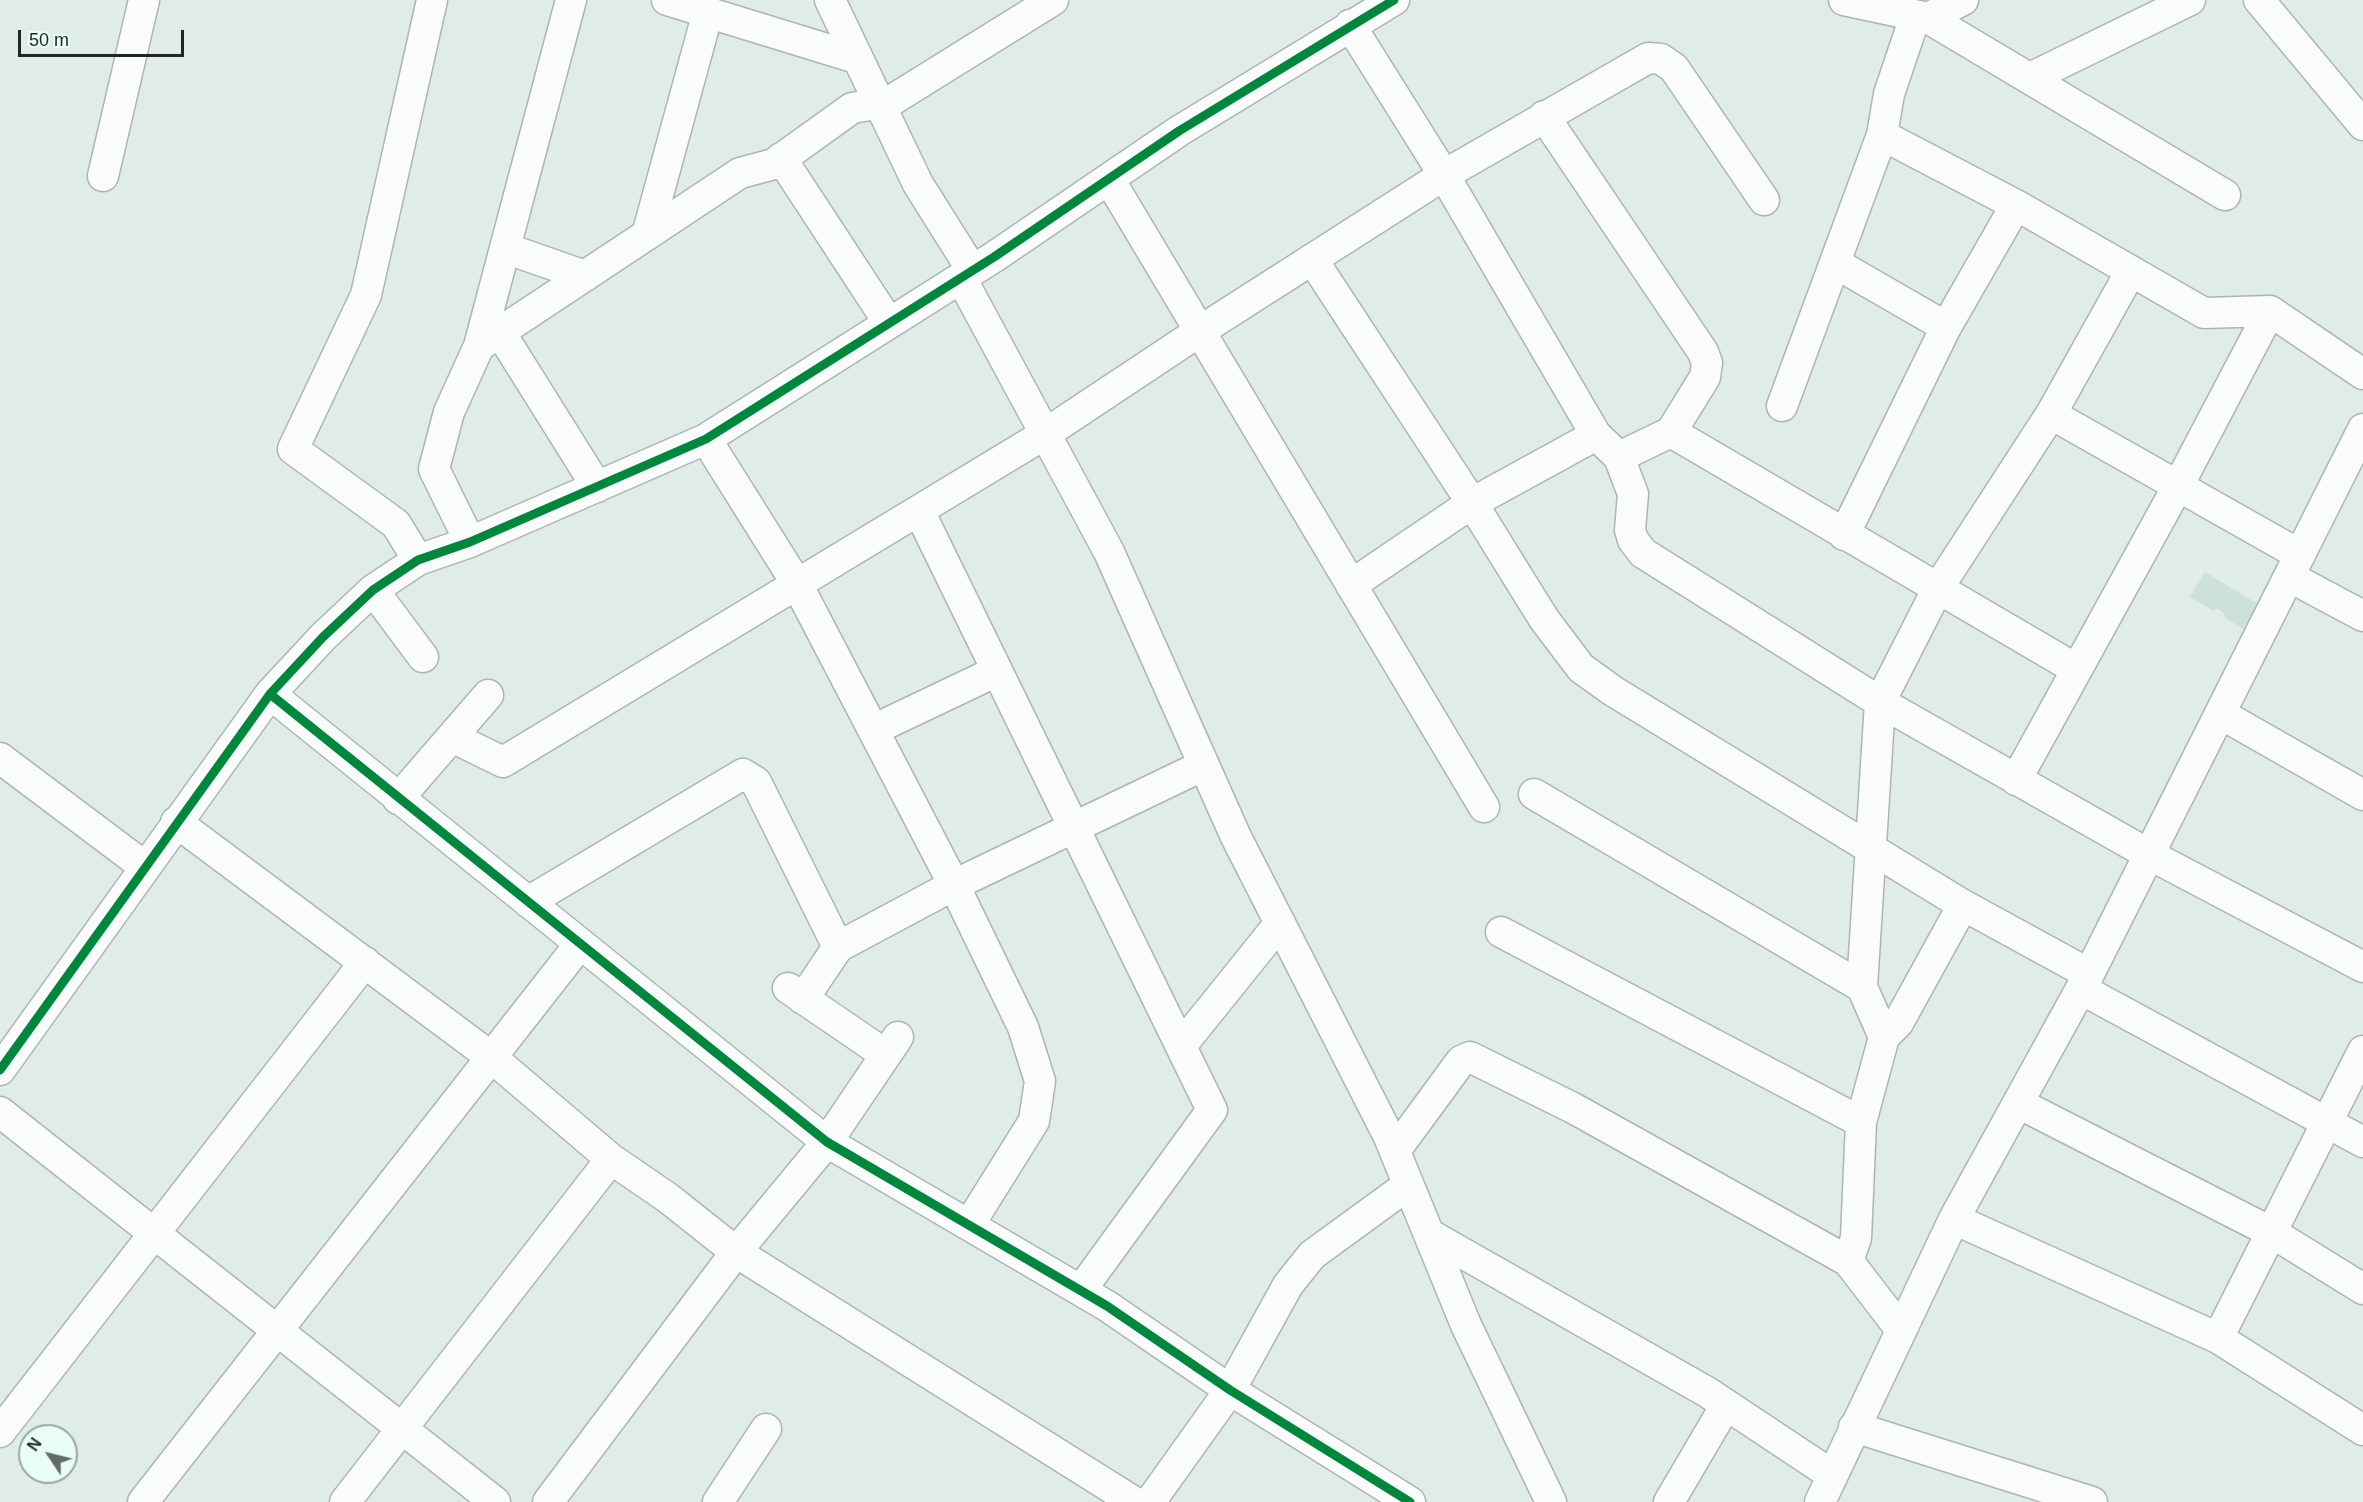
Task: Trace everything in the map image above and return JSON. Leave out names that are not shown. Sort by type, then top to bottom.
[{"type":"street","points":[[103,176],[144,0]]},
{"type":"street","points":[[418,560],[396,524],[293,449],[366,295],[432,0]]},
{"type":"street","points":[[470,542],[434,469],[449,412],[490,339],[505,248],[571,0]]},
{"type":"street","points":[[667,0],[856,58]]},
{"type":"street","points":[[1844,0],[1922,17],[2030,78],[2225,195]]},
{"type":"street","points":[[1782,406],[1882,135],[1889,94],[1922,17],[1963,0]]},
{"type":"street","points":[[2030,78],[2190,0]]},
{"type":"street","points":[[2259,0],[2363,125]]},
{"type":"street","points":[[490,339],[740,173],[774,164],[852,108],[889,102],[1043,3]]},
{"type":"street","points":[[839,4],[856,58],[877,104],[966,274],[1045,434],[1109,552],[1204,765],[1280,923],[1395,1151],[1466,1325],[1551,1502]]},
{"type":"street","points":[[0,1070],[270,694],[323,637],[373,590],[418,560],[470,542],[706,439],[966,274],[1179,131],[1371,9],[1444,175],[1596,435],[1619,457],[1634,494],[1630,530],[1632,540],[1643,554],[1880,702],[2150,855],[2363,967]]},
{"type":"street","points":[[647,235],[708,12]]},
{"type":"street","points":[[452,736],[503,762],[1045,434],[1200,331],[1444,175],[1648,58],[1661,59],[1674,68],[1764,200]]},
{"type":"street","points":[[1544,116],[1703,352],[1707,363],[1705,377],[1671,432],[1619,457]]},
{"type":"street","points":[[1882,135],[2016,205],[2204,313],[2270,311],[2363,374]]},
{"type":"street","points":[[781,158],[889,323]]},
{"type":"street","points":[[1109,179],[1484,807]]},
{"type":"street","points":[[1844,535],[1946,327],[2016,205]]},
{"type":"street","points":[[505,248],[585,276]]},
{"type":"street","points":[[1312,259],[1472,503],[1544,619],[1581,668],[1613,691],[2085,981],[2363,1142]]},
{"type":"street","points":[[1835,263],[1946,327]]},
{"type":"street","points":[[1884,1037],[1862,987],[1880,702],[1938,588],[2050,414],[2131,271]]},
{"type":"street","points":[[2016,780],[2178,486],[2270,311]]},
{"type":"street","points":[[490,339],[597,487]]},
{"type":"street","points":[[2050,414],[2178,486],[2295,566],[2363,616]]},
{"type":"street","points":[[1820,1502],[1954,1219],[2085,981],[2363,429]]},
{"type":"street","points":[[1671,432],[2076,669]]},
{"type":"street","points":[[1351,585],[1472,503],[1596,435]]},
{"type":"street","points":[[706,439],[798,584],[954,885],[1023,1027],[1040,1082],[1034,1121],[969,1225]]},
{"type":"street","points":[[919,511],[1212,1110],[1081,1290]]},
{"type":"street","points":[[373,590],[423,657]]},
{"type":"street","points":[[873,730],[997,671]]},
{"type":"street","points":[[270,694],[826,1142],[1081,1290],[1230,1390],[1410,1502]]},
{"type":"street","points":[[398,799],[488,695]]},
{"type":"street","points":[[2221,714],[2363,795]]},
{"type":"street","points":[[0,758],[145,867]]},
{"type":"street","points":[[548,1502],[736,1252],[826,1142],[892,1046],[795,993],[838,947],[954,885],[1204,765]]},
{"type":"street","points":[[528,902],[743,774],[756,782],[838,947]]},
{"type":"street","points":[[1534,794],[1862,987]]},
{"type":"street","points":[[176,822],[491,1057],[611,1159],[668,1198],[736,1252],[1134,1502]]},
{"type":"street","points":[[1848,1261],[1856,1238],[1861,1122],[1884,1037],[1898,1023],[1963,905]]},
{"type":"street","points":[[1181,1046],[1280,923]]},
{"type":"street","points":[[1501,932],[1861,1122]]},
{"type":"street","points":[[143,1502],[580,944]]},
{"type":"street","points":[[0,1432],[365,962]]},
{"type":"street","points":[[2218,1338],[2363,1051]]},
{"type":"street","points":[[1395,1151],[1461,1061],[1470,1057],[1574,1108],[1848,1261],[1900,1330]]},
{"type":"street","points":[[2018,1103],[2271,1232],[2363,1289]]},
{"type":"street","points":[[0,1112],[495,1502]]},
{"type":"street","points":[[345,1502],[611,1159]]},
{"type":"street","points":[[1150,1502],[1230,1390],[1288,1285],[1312,1255],[1408,1185]]},
{"type":"street","points":[[1954,1219],[2218,1338],[2363,1430]]},
{"type":"street","points":[[1429,1234],[1726,1405],[1832,1475]]},
{"type":"street","points":[[1669,1502],[1726,1405]]},
{"type":"street","points":[[1854,1427],[2092,1502]]},
{"type":"street","points":[[718,1502],[766,1429]]},
{"type":"shaded area","points":[[2205,572],[2258,604],[2243,629],[2224,617],[2225,614],[2216,608],[2214,611],[2190,597]]},
{"type":"cycle path","points":[[0,1070],[270,694],[323,637],[373,590],[418,560],[470,542],[706,439],[994,257],[1179,131],[1394,0]]},
{"type":"cycle path","points":[[270,694],[827,1142],[1107,1306],[1230,1390],[1410,1502]]}]
